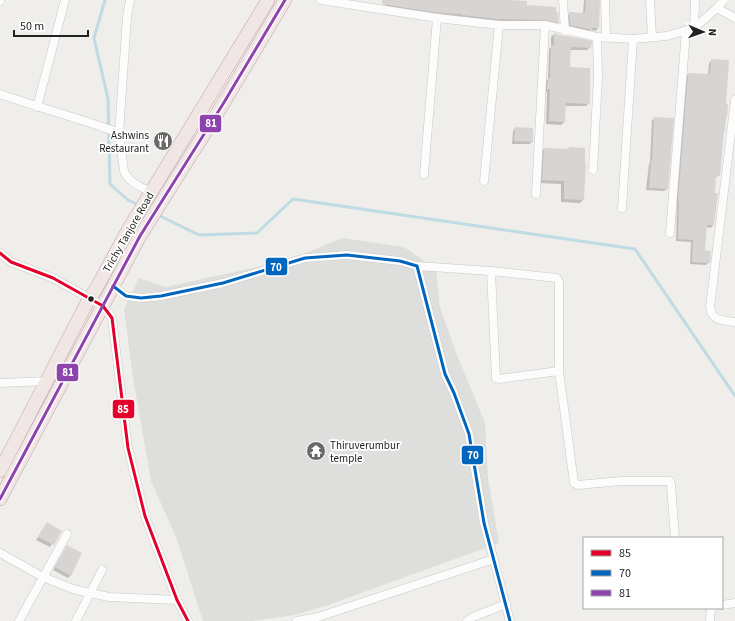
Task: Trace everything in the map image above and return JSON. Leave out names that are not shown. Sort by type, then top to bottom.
[{"type":"highway","name":"Trichy Tanjore Road","points":[[0,471],[89,298],[96,289],[149,194],[268,0]]},
{"type":"highway","name":"Trichy Tanjore Road","points":[[0,499],[140,236],[223,104],[285,0]]},
{"type":"street","points":[[37,107],[65,0]]},
{"type":"street","points":[[130,0],[116,132],[124,171],[127,177],[130,181],[149,194]]},
{"type":"street","points":[[321,0],[437,18],[499,25],[545,25],[565,31],[601,37],[633,40],[686,32],[694,28],[724,0]]},
{"type":"street","points":[[563,0],[565,31]]},
{"type":"street","points":[[593,170],[598,77],[605,0]]},
{"type":"street","points":[[650,0],[652,37]]},
{"type":"street","points":[[694,28],[695,0]]},
{"type":"street","points":[[717,8],[735,18]]},
{"type":"street","points":[[424,174],[437,18]]},
{"type":"street","points":[[484,181],[499,25]]},
{"type":"street","points":[[536,194],[545,25]]},
{"type":"street","points":[[670,233],[686,32]]},
{"type":"street","points":[[622,208],[633,40]]},
{"type":"street","points":[[0,94],[37,107],[100,125],[116,132]]},
{"type":"street","points":[[735,100],[710,307],[713,316],[717,319],[735,322]]},
{"type":"street","points":[[0,253],[12,262],[53,278],[89,298],[102,306],[112,318],[130,456],[145,516],[177,600],[188,621]]},
{"type":"street","points":[[113,286],[126,296],[141,298],[161,296],[223,283],[305,258],[340,256],[400,262],[417,266],[491,271],[558,278],[559,371],[574,484],[578,485],[621,481],[670,481],[675,537]]},
{"type":"street","points":[[417,266],[445,374],[454,393],[469,434],[484,523],[510,621]]},
{"type":"street","points":[[491,271],[496,378],[499,380],[559,371]]},
{"type":"street","points":[[0,383],[48,380]]},
{"type":"street","points":[[19,621],[67,534]]},
{"type":"street","points":[[0,553],[42,577],[73,589],[109,597],[177,600]]},
{"type":"street","points":[[297,621],[319,619],[494,559]]},
{"type":"street","points":[[76,621],[102,570]]},
{"type":"street","points":[[723,605],[735,603]]},
{"type":"street","points":[[467,621],[472,617],[506,604]]},
{"type":"street","points":[[710,621],[711,609]]},
{"type":"shaded area","name":"Thiruverumbur temple","points":[[342,238],[404,247],[436,269],[440,307],[455,350],[485,423],[488,478],[499,543],[331,604],[295,615],[253,621],[203,621],[176,537],[151,481],[133,378],[124,309],[139,278],[166,287],[276,263],[306,253]]},
{"type":"building","points":[[382,0],[527,1],[527,5],[556,7],[559,23],[545,20],[498,19],[461,14],[439,13],[382,4]]},
{"type":"building","points":[[586,0],[600,0],[599,28],[592,28],[592,30],[570,25],[569,12],[585,13]]},
{"type":"building","points":[[554,33],[592,41],[591,48],[571,47],[570,67],[590,68],[590,104],[566,103],[565,122],[549,121],[550,89],[547,89],[548,78],[550,78],[551,45],[554,45]]},
{"type":"building","points":[[711,59],[729,60],[726,104],[728,104],[727,117],[725,131],[724,130],[720,176],[716,176],[715,193],[718,193],[714,225],[707,225],[705,250],[711,251],[710,263],[692,262],[693,240],[678,239],[678,201],[688,73],[710,74]]},
{"type":"building","points":[[654,117],[674,118],[668,189],[649,188]]},
{"type":"building","points":[[515,127],[533,128],[533,142],[514,141]]},
{"type":"building","points":[[569,147],[585,148],[586,163],[584,200],[564,199],[564,181],[542,180],[544,148],[569,149]]},
{"type":"building","points":[[47,522],[62,531],[54,545],[38,537]]},
{"type":"building","points":[[67,545],[82,553],[71,576],[55,567]]},
{"type":"waterway","points":[[105,0],[94,38],[108,99],[110,184],[128,200],[139,205]]},
{"type":"waterway","points":[[158,215],[199,235],[257,233],[293,199],[635,249],[735,396]]},
{"type":"transit line","name":"81","points":[[0,499],[140,236],[223,104],[285,0]]},
{"type":"transit line","name":"85","points":[[0,253],[11,262],[53,278],[103,306],[112,318],[128,448],[145,516],[177,600],[188,621]]},
{"type":"transit line","name":"70","points":[[113,286],[126,296],[141,298],[161,296],[223,283],[305,258],[347,255],[400,261],[417,266],[445,374],[454,393],[469,434],[484,523],[510,621]]},
{"type":"place","name":"Ashwins Restaurant","points":[[163,141]]},
{"type":"place","name":"Thiruverumbur temple","points":[[316,451]]}]
